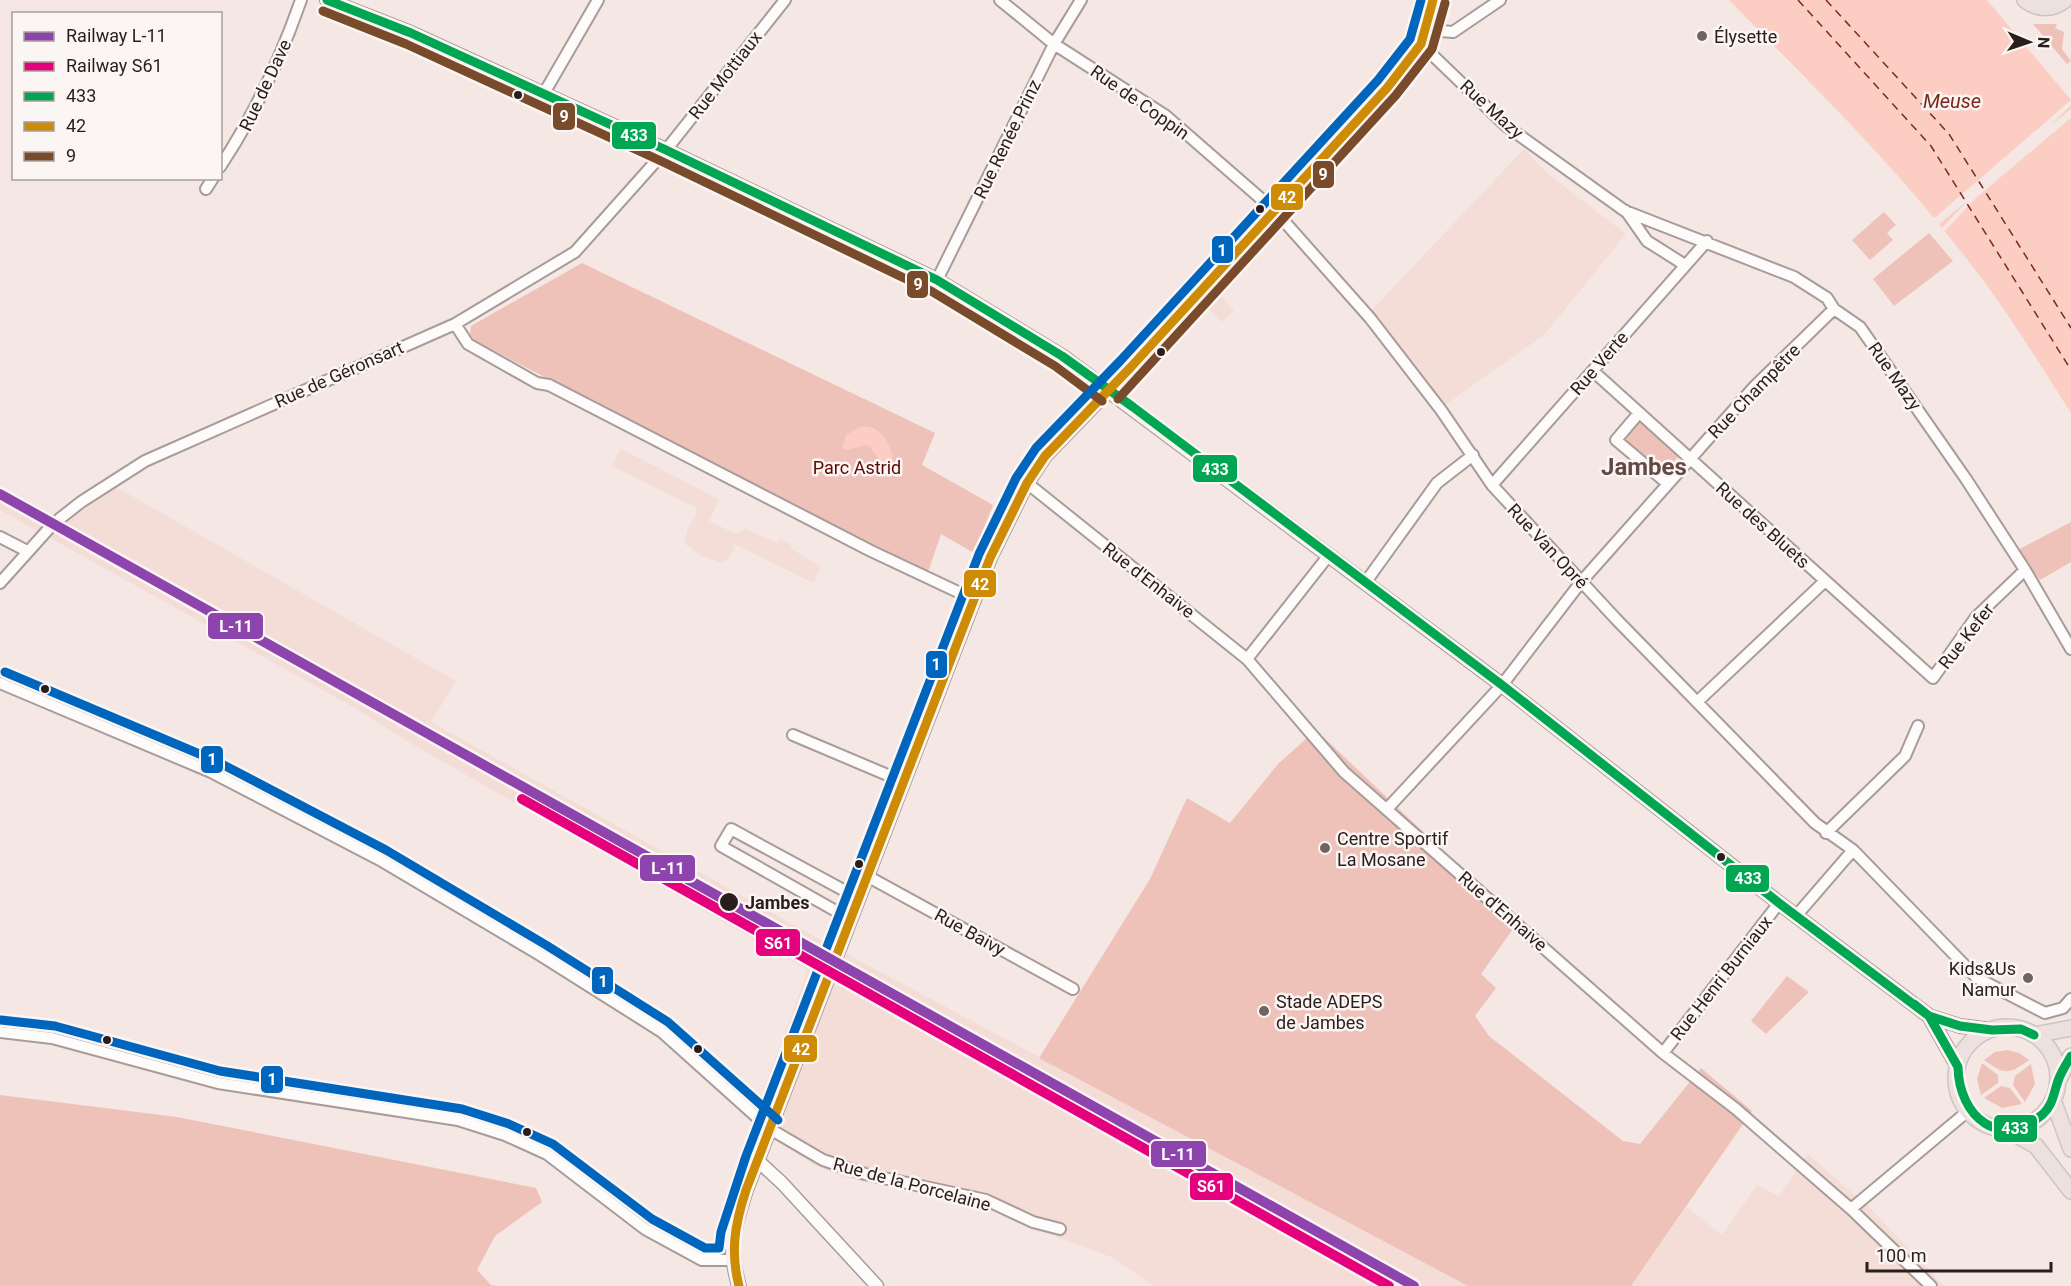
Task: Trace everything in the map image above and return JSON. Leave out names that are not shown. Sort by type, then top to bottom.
[{"type":"main road","points":[[327,0],[411,33],[666,150],[937,279],[1062,356],[1502,685],[1779,903],[1929,1016],[1960,1026],[1992,1030],[2006,1027],[2021,1029],[2034,1035],[2047,1047],[2056,1063],[2058,1080]]},
{"type":"main road","points":[[739,1286],[731,1260],[732,1236],[757,1160],[1000,533],[1027,483],[1045,456],[1109,391],[1388,88],[1421,44],[1427,30],[1433,0]]},
{"type":"main road","points":[[2025,0],[2034,6],[2049,8],[2065,0]]},
{"type":"main road","points":[[1929,1016],[1958,1067]]},
{"type":"main road","points":[[2034,1035],[2071,1028]]},
{"type":"main road","points":[[1992,1030],[1970,1044],[1958,1067],[1958,1090],[1968,1111],[1985,1124],[2006,1129],[2036,1146],[2071,1191]]},
{"type":"main road","points":[[2006,1129],[2020,1128],[2034,1122],[2045,1112],[2054,1100],[2058,1080],[2071,1056]]},
{"type":"main road","points":[[2054,1100],[2071,1149]]},
{"type":"street","name":"Rue de Dave","points":[[222,164],[260,101],[284,49],[301,0]]},
{"type":"street","points":[[543,95],[598,0]]},
{"type":"street","name":"Rue Mottiaux","points":[[666,150],[785,0]]},
{"type":"street","name":"Rue de Coppin","points":[[1000,0],[1054,44],[1166,116],[1275,211]]},
{"type":"street","name":"Rue Renée Prinz","points":[[937,279],[1054,44],[1081,0]]},
{"type":"street","points":[[1427,30],[1453,32],[1500,0]]},
{"type":"street","name":"Rue Mazy","points":[[1421,44],[1505,125],[1625,211],[1707,241],[1794,277],[1827,298],[1834,309],[1860,327],[2025,570],[2071,649]]},
{"type":"street","name":"Rue de Géronsart","points":[[0,583],[53,524],[81,501],[145,461],[455,324],[575,252],[666,150]]},
{"type":"street","points":[[206,189],[212,180]]},
{"type":"street","name":"Rue Van Opré","points":[[1275,211],[1370,318],[1441,410],[1492,485],[1581,582],[1826,833],[1853,850],[1977,978],[2045,1013],[2063,1008],[2071,999]]},
{"type":"street","name":"Rue Mazy","points":[[1625,211],[1647,241],[1685,265]]},
{"type":"street","name":"Rue Verte","points":[[1492,485],[1707,241]]},
{"type":"street","name":"Rue Champêtre","points":[[1387,809],[1502,685],[1581,582],[1755,386],[1834,309]]},
{"type":"street","points":[[455,324],[468,344],[537,382],[549,385],[862,547],[975,600]]},
{"type":"street","name":"Rue des Bluets","points":[[1593,371],[1933,678]]},
{"type":"street","points":[[1639,412],[1616,440],[1668,484]]},
{"type":"street","points":[[1365,583],[1437,483],[1473,455]]},
{"type":"street","name":"Rue d'Enhaive","points":[[1027,483],[1247,659],[1344,771],[1663,1053],[1736,1109],[1851,1209],[1931,1286]]},
{"type":"street","points":[[0,537],[27,551]]},
{"type":"street","points":[[1247,659],[1329,555]]},
{"type":"street","name":"Rue Kefer","points":[[1933,678],[1976,617],[2025,570]]},
{"type":"street","points":[[1697,702],[1825,581]]},
{"type":"street","name":"Rue de la Porcelaine","points":[[0,683],[211,772],[380,860],[540,955],[662,1032],[770,1129],[823,1160],[844,1168],[986,1200],[1033,1222],[1060,1228]]},
{"type":"street","points":[[1826,833],[1905,756],[1918,726]]},
{"type":"street","points":[[793,735],[904,782]]},
{"type":"street","points":[[850,919],[722,846],[731,829],[858,898]]},
{"type":"street","name":"Rue Henri Burniaux","points":[[1796,916],[1853,850]]},
{"type":"street","name":"Rue Baivy","points":[[867,876],[1073,989]]},
{"type":"street","name":"Rue Henri Burniaux","points":[[1663,1053],[1779,903]]},
{"type":"street","points":[[0,1032],[52,1038],[218,1083],[458,1120],[505,1135],[547,1154],[645,1229],[702,1260],[731,1260]]},
{"type":"street","points":[[1851,1209],[1968,1111]]},
{"type":"street","points":[[757,1160],[782,1183],[877,1286]]},
{"type":"shaded area","points":[[1524,149],[1547,173],[1626,234],[1544,335],[1445,405],[1408,361],[1372,310]]},
{"type":"shaded area","points":[[1222,296],[1234,311],[1222,322],[1209,309]]},
{"type":"shaded area","points":[[621,449],[719,499],[709,521],[736,534],[745,529],[778,543],[780,539],[791,544],[790,548],[821,567],[813,583],[734,544],[733,552],[723,563],[701,556],[684,543],[688,528],[697,515],[695,507],[612,466]]},
{"type":"shaded area","points":[[116,487],[456,681],[431,722],[817,938],[1468,1286],[1154,1286],[1111,1257],[1014,1221],[987,1207],[843,1177],[814,1165],[751,1124],[808,970],[412,744],[353,707],[0,510],[0,488],[62,524]]},
{"type":"shaded area","points":[[1808,1154],[1871,1209],[1944,1286],[1631,1286],[1687,1207],[1722,1235],[1757,1185],[1779,1196]]},
{"type":"green space","points":[[2033,24],[2057,24],[2055,28],[2064,32],[2062,49],[2071,61],[2067,64]]},
{"type":"green space","points":[[1884,212],[1896,225],[1887,233],[1893,240],[1870,260],[1852,240]]},
{"type":"green space","points":[[1929,233],[1953,261],[1894,306],[1873,279]]},
{"type":"green space","name":"Parc Astrid","points":[[582,263],[935,433],[922,465],[993,505],[974,553],[941,534],[927,575],[475,341],[470,334],[471,326]]},
{"type":"green space","points":[[1639,419],[1678,457],[1666,471],[1624,440]]},
{"type":"green space","points":[[2071,522],[2071,562],[2040,580],[2018,550]]},
{"type":"green space","points":[[1316,730],[1518,922],[1481,974],[1496,988],[1475,1016],[1489,1036],[1623,1141],[1640,1144],[1701,1068],[1752,1111],[1631,1286],[1468,1286],[1039,1058],[1150,879],[1187,798],[1230,823],[1278,764]]},
{"type":"green space","points":[[1787,976],[1809,992],[1766,1034],[1751,1021]]},
{"type":"green space","points":[[2007,1050],[2019,1053],[2029,1060],[2011,1071],[2002,1071],[1984,1060],[1995,1052]]},
{"type":"green space","points":[[1982,1063],[1998,1075],[1998,1083],[1981,1095],[1977,1079]]},
{"type":"green space","points":[[2031,1064],[2035,1084],[2025,1102],[2013,1085],[2015,1076]]},
{"type":"green space","points":[[2001,1086],[2010,1088],[2022,1104],[2002,1108],[1984,1098]]},
{"type":"green space","points":[[0,1095],[177,1117],[536,1188],[542,1202],[495,1236],[477,1270],[491,1285],[497,1286],[0,1286]]},
{"type":"water","name":"Meuse","points":[[1729,0],[1987,0],[2071,100],[2071,413],[1994,295],[1939,224],[1851,125]]},
{"type":"water","points":[[862,426],[874,428],[888,443],[892,456],[890,476],[870,447],[866,445],[846,450],[842,447],[846,435]]},
{"type":"pier","points":[[2071,100],[2071,105],[2051,125],[2071,109],[2071,118],[1977,197],[1945,231],[1942,228],[1967,201],[1937,226],[1932,220]]},
{"type":"ferry route","points":[[1798,0],[1931,146],[2071,370]]},
{"type":"ferry route","points":[[1826,0],[1949,134],[2071,328]]},
{"type":"rail line","name":"L-11","points":[[0,494],[1414,1286]]},
{"type":"rail line","name":"S61","points":[[522,799],[1389,1286]]},
{"type":"transit line","name":"433","points":[[327,0],[411,33],[666,150],[937,280],[1062,356],[1133,407],[1502,685],[1779,903],[1929,1016],[1960,1026],[1992,1030],[2021,1029],[2034,1035]]},
{"type":"transit line","name":"1","points":[[1,1020],[55,1026],[220,1071],[462,1109],[509,1124],[553,1144],[652,1219],[705,1248],[719,1248],[721,1232],[746,1156],[979,554],[1016,478],[1036,448],[1121,360],[1378,80],[1410,39],[1421,0]]},
{"type":"transit line","name":"42","points":[[739,1286],[734,1249],[739,1214],[746,1190],[990,558],[1027,483],[1045,456],[1130,368],[1387,88],[1421,44],[1433,0]]},
{"type":"transit line","name":"9","points":[[1118,399],[1396,95],[1432,49],[1445,3]]},
{"type":"transit line","name":"9","points":[[323,11],[406,44],[661,161],[931,291],[1055,366],[1102,401]]},
{"type":"transit line","name":"1","points":[[5,672],[216,761],[386,850],[546,945],[668,1022],[778,1120]]},
{"type":"transit line","name":"433","points":[[1914,1004],[1929,1016],[1958,1067]]},
{"type":"transit line","name":"433","points":[[1958,1067],[1960,1085],[1974,1114],[1997,1129],[2012,1129],[2027,1125],[2047,1110],[2060,1076],[2071,1056]]},
{"type":"place","name":"Élysette","points":[[1702,36]]},
{"type":"place","name":"Centre Sportif La Mosane","points":[[1325,848]]},
{"type":"place","name":"Jambes","points":[[729,902]]},
{"type":"place","name":"Kids&Us Namur","points":[[2028,978]]},
{"type":"place","name":"Stade ADEPS de Jambes","points":[[1264,1011]]},
{"type":"district","name":"Jambes","points":[[1644,467]]}]
